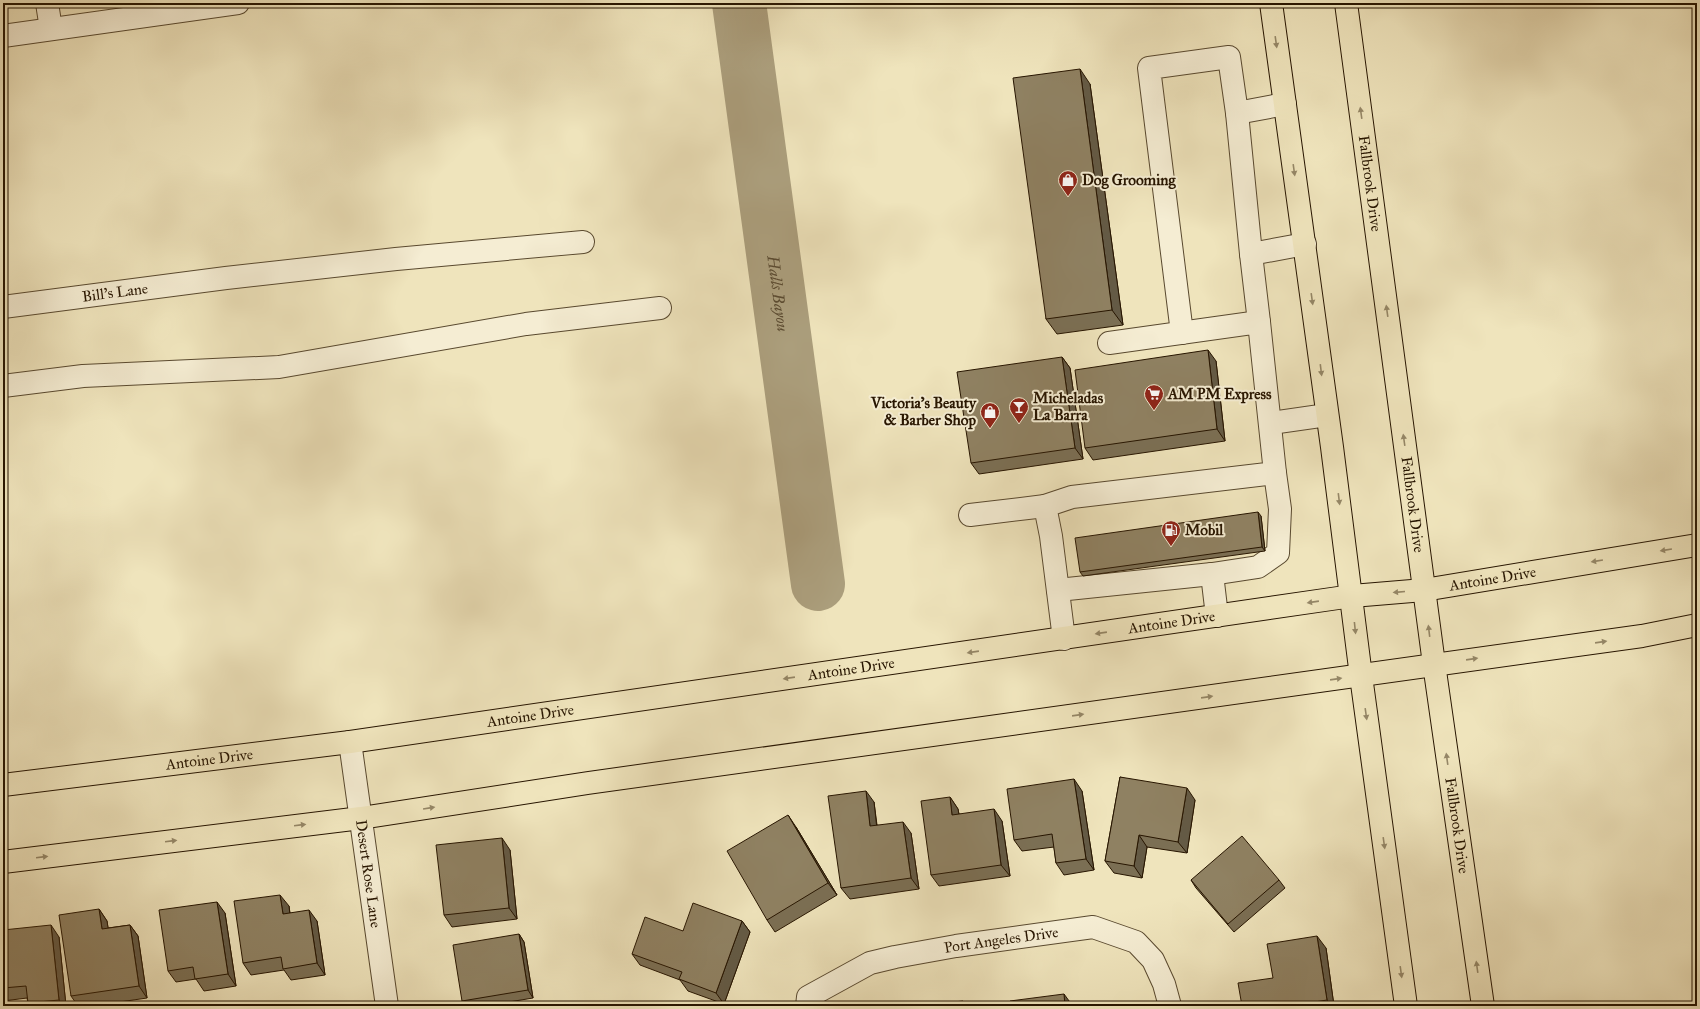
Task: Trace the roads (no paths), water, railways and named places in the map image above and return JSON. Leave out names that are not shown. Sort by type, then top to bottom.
[{"type":"main road","points":[[1271,3],[1352,596],[1360,676],[1406,1006]]},
{"type":"main road","name":"Fallbrook Drive","points":[[1346,3],[1434,664],[1483,1006]]},
{"type":"main road","name":"Antoine Drive","points":[[3,785],[350,742],[1352,596],[1424,590],[1697,545]]},
{"type":"main road","points":[[3,862],[361,818],[588,783],[1642,636],[1697,625]]},
{"type":"street","points":[[47,3],[52,29]]},
{"type":"street","points":[[3,36],[238,3]]},
{"type":"street","points":[[1058,590],[1212,574],[1258,567],[1278,553],[1280,509],[1251,254],[1237,113],[1229,58],[1149,68],[1182,333]]},
{"type":"street","points":[[1237,113],[1285,104]]},
{"type":"street","name":"Bill's Lane","points":[[3,307],[226,278],[396,259],[583,242]]},
{"type":"street","points":[[1251,254],[1305,244]]},
{"type":"street","points":[[3,386],[83,376],[279,367],[526,324],[660,308]]},
{"type":"street","points":[[1109,343],[1259,322]]},
{"type":"street","points":[[1270,423],[1327,415]]},
{"type":"street","points":[[970,515],[1045,506],[1072,497],[1275,473]]},
{"type":"street","points":[[1045,506],[1051,536],[1064,638]]},
{"type":"street","points":[[1212,574],[1217,616]]},
{"type":"street","name":"Desert Rose Lane","points":[[350,742],[387,1006]]},
{"type":"street","name":"Port Angeles Drive","points":[[808,1006],[808,997],[870,963],[956,946],[1093,927],[1136,942],[1153,960],[1164,984],[1170,1006]]},
{"type":"waterway","name":"Halls Bayou","points":[[739,3],[818,584]]},
{"type":"place","name":"Dog Grooming","points":[[1068,197]]},
{"type":"place","name":"AM PM Express","points":[[1154,411]]},
{"type":"place","name":"Micheladas La Barra","points":[[1019,424]]},
{"type":"place","name":"Victoria's Beauty & Barber Shop","points":[[990,429]]},
{"type":"place","name":"Mobil","points":[[1171,547]]}]
